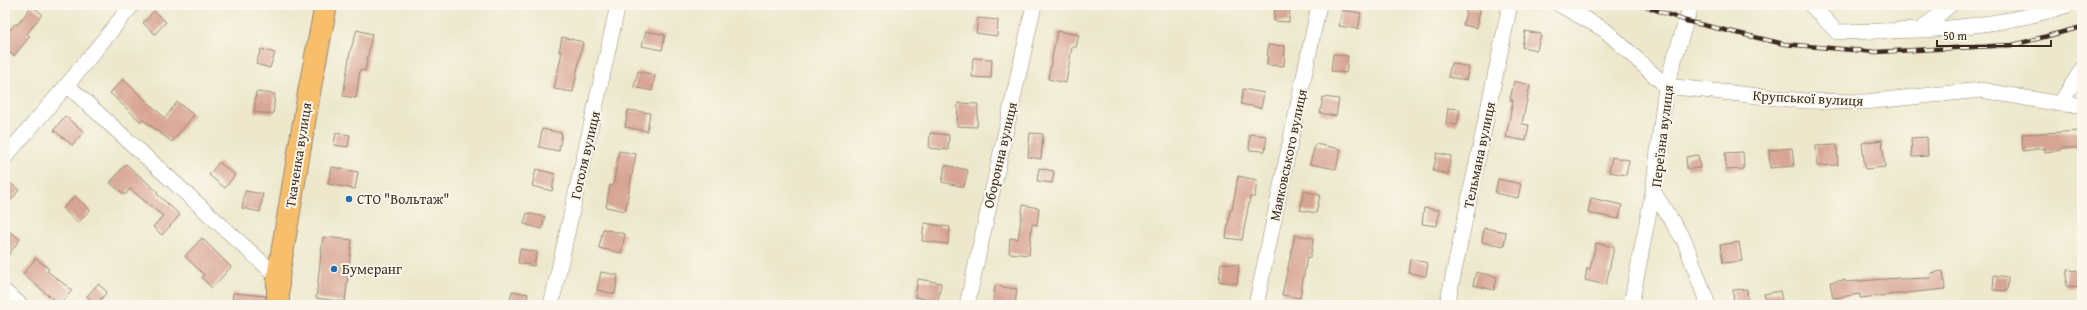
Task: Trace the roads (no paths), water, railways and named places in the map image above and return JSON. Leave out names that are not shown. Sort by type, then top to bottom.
[{"type":"main road","name":"Ткаченка вулиця","points":[[278,305],[278,277],[310,87],[326,5]]},
{"type":"street","points":[[5,157],[67,85],[132,5]]},
{"type":"street","name":"Гоголя вулиця","points":[[551,305],[618,5]]},
{"type":"street","name":"Оборонна вулиця","points":[[967,305],[1034,5]]},
{"type":"street","name":"Маяковського вулиця","points":[[1256,305],[1319,5]]},
{"type":"street","name":"Тельмана вулиця","points":[[1447,305],[1510,5]]},
{"type":"street","points":[[1560,5],[1605,30],[1666,86]]},
{"type":"street","name":"Переїзна вулиця","points":[[1691,5],[1666,86],[1653,191],[1685,242],[1708,305]]},
{"type":"street","points":[[1811,5],[1837,32],[1922,30],[1964,27],[2045,13],[2068,5]]},
{"type":"street","points":[[1922,30],[1950,5]]},
{"type":"street","points":[[2060,104],[2082,69]]},
{"type":"street","points":[[67,85],[278,277]]},
{"type":"street","name":"Крупської вулиця","points":[[1666,86],[1805,101],[1864,102],[1981,90],[2060,104],[2082,106]]},
{"type":"street","points":[[1631,305],[1653,191]]},
{"type":"street","points":[[5,292],[20,305]]},
{"type":"railway","points":[[1642,5],[1686,21],[1784,44],[1876,52],[2013,45],[2082,27]]},
{"type":"place","name":"СТО \"Вольтаж\"","points":[[349,199]]},
{"type":"place","name":"Бумеранг","points":[[334,269]]}]
